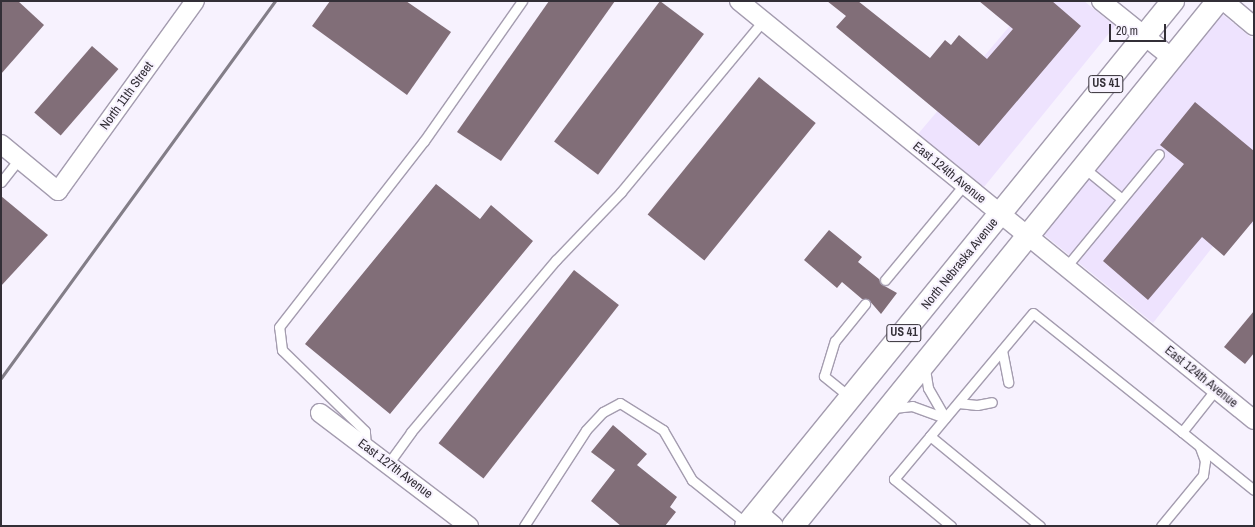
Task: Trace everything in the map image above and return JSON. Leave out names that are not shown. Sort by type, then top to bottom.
[{"type":"main road","name":"North Nebraska Avenue","points":[[751,521],[1173,1]]},
{"type":"main road","name":"US 41","points":[[792,526],[1218,1]]},
{"type":"street","name":"East 124th Avenue","points":[[739,1],[1000,215],[1028,236],[1254,420]]},
{"type":"street","points":[[1101,1],[1172,58]]},
{"type":"street","points":[[1224,1],[1254,26]]},
{"type":"street","name":"North 11th Street","points":[[19,159],[58,191],[190,3]]},
{"type":"street","points":[[1,144],[19,159]]},
{"type":"street","name":"East 127th Avenue","points":[[320,413],[469,526]]},
{"type":"street","points":[[751,521],[774,526]]},
{"type":"lane","points":[[366,447],[365,430],[282,350],[279,327],[424,141],[522,1]]},
{"type":"lane","points":[[388,464],[411,432],[551,266],[621,192],[763,21]]},
{"type":"lane","points":[[1066,267],[1159,154]]},
{"type":"lane","points":[[1,182],[19,159]]},
{"type":"lane","points":[[1083,167],[1122,199]]},
{"type":"lane","points":[[885,280],[964,185]]},
{"type":"lane","points":[[851,398],[824,376],[835,341],[865,304]]},
{"type":"lane","points":[[951,526],[894,479],[1033,313],[1254,490]]},
{"type":"lane","points":[[1002,350],[1008,382]]},
{"type":"lane","points":[[924,364],[928,388],[945,418]]},
{"type":"lane","points":[[1182,432],[1216,389]]},
{"type":"lane","points":[[958,404],[977,405],[992,402]]},
{"type":"lane","points":[[524,526],[586,430],[603,412],[620,403],[662,430],[692,480],[751,521]]},
{"type":"lane","points":[[885,412],[902,405],[912,406],[945,418]]},
{"type":"lane","points":[[930,436],[1040,526]]},
{"type":"lane","points":[[1162,526],[1203,475],[1205,461],[1200,447]]},
{"type":"shaded area","points":[[1031,1],[1084,1],[1115,26],[984,187],[918,134]]},
{"type":"shaded area","points":[[1221,13],[1254,40],[1254,227],[1240,212],[1153,323],[1042,233]]},
{"type":"building","points":[[1,1],[18,1],[44,25],[1,74]]},
{"type":"building","points":[[330,1],[406,1],[451,32],[407,95],[312,26]]},
{"type":"building","points":[[549,1],[615,1],[501,161],[457,132]]},
{"type":"building","points":[[660,1],[704,34],[598,175],[554,142]]},
{"type":"building","points":[[827,1],[858,1],[930,58],[945,40],[951,45],[959,35],[987,59],[1013,29],[979,1],[1052,1],[1081,26],[979,146],[836,27],[846,16]]},
{"type":"building","points":[[92,46],[118,69],[61,135],[34,112]]},
{"type":"building","points":[[759,77],[816,123],[704,260],[648,215]]},
{"type":"building","points":[[1195,102],[1254,151],[1254,220],[1224,256],[1202,237],[1148,300],[1103,261],[1184,164],[1160,145]]},
{"type":"building","points":[[436,184],[480,219],[491,205],[533,241],[390,414],[305,344]]},
{"type":"building","points":[[1,196],[48,235],[1,286]]},
{"type":"building","points":[[829,230],[862,257],[858,262],[879,279],[881,284],[897,293],[881,314],[868,299],[862,299],[842,282],[837,288],[804,260]]},
{"type":"building","points":[[574,270],[619,305],[483,478],[439,443]]},
{"type":"building","points":[[1254,311],[1254,353],[1245,364],[1224,347]]},
{"type":"building","points":[[613,425],[647,454],[637,465],[677,497],[670,507],[676,512],[665,526],[621,526],[591,501],[615,470],[591,452]]},
{"type":"railway","points":[[1,378],[275,1]]}]
